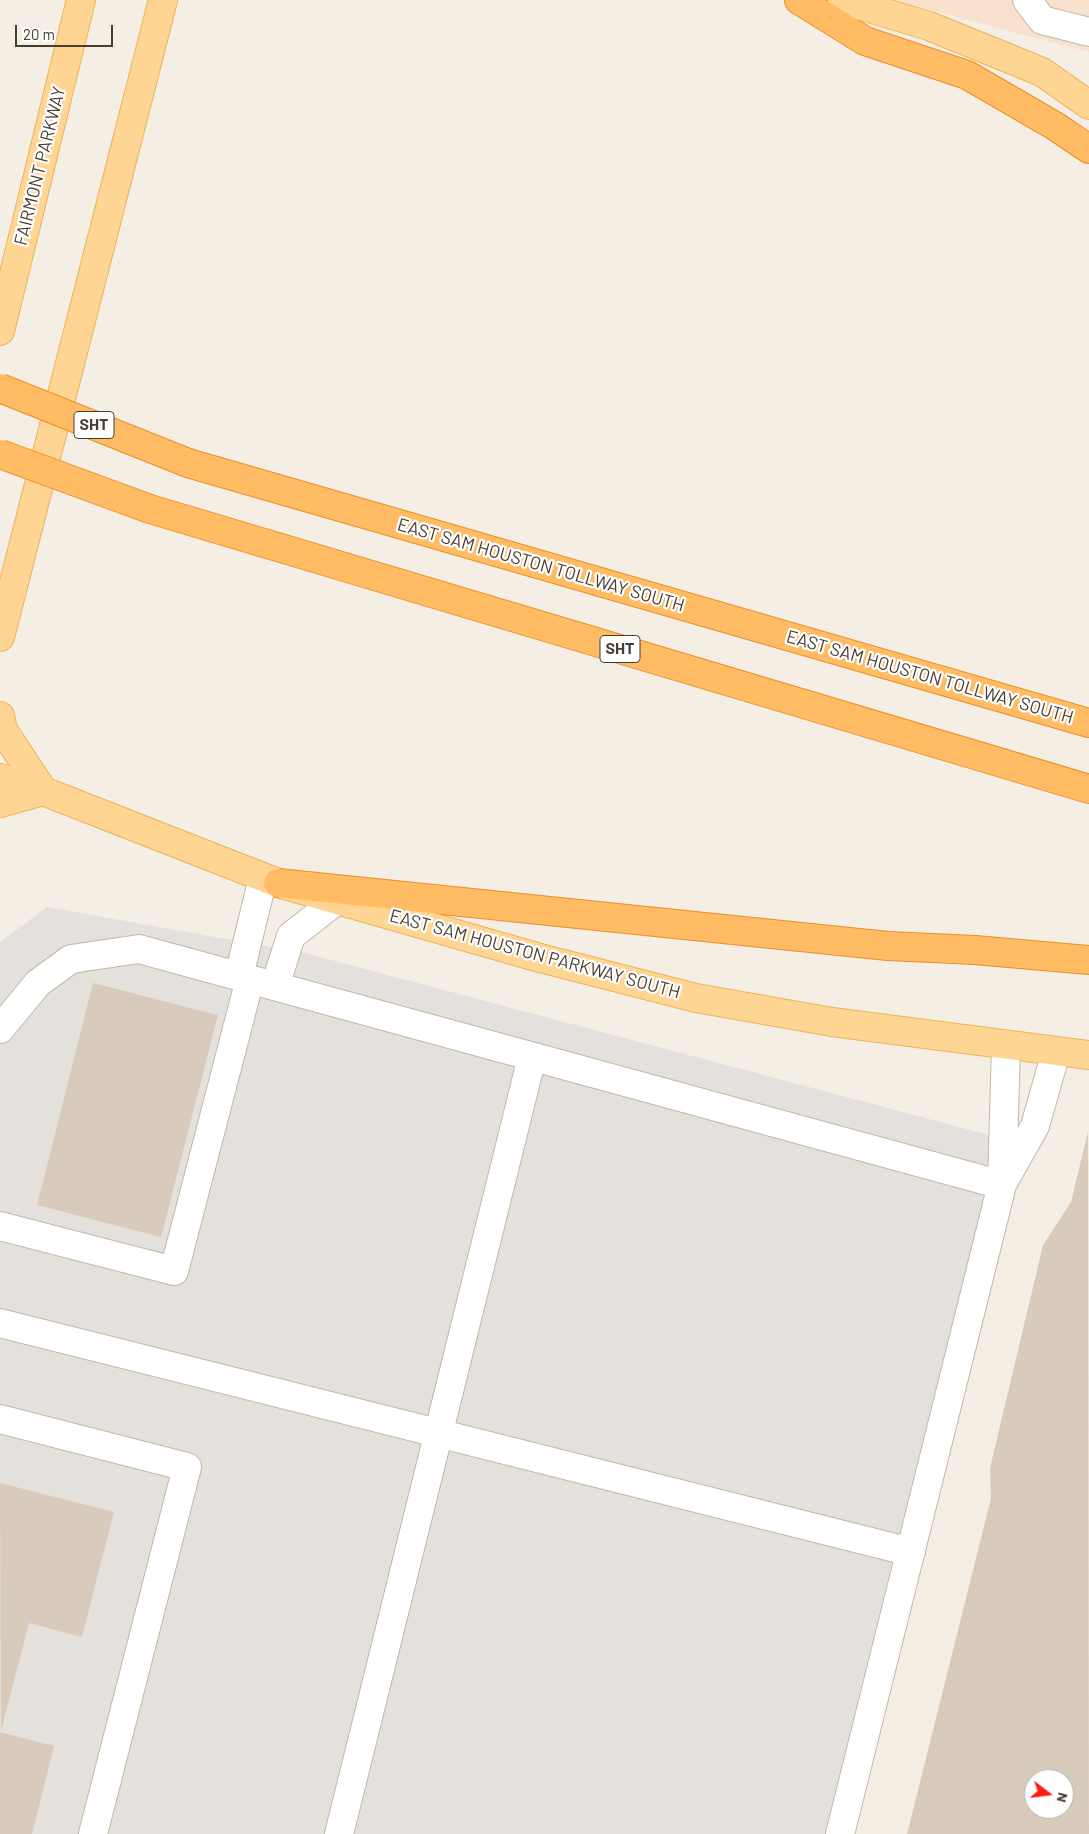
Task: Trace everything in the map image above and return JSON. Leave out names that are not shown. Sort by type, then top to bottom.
[{"type":"highway","points":[[799,0],[865,41],[967,75],[1055,126],[1089,149]]},
{"type":"highway","name":"EAST SAM HOUSTON TOLLWAY SOUTH","points":[[0,388],[188,463],[1089,723]]},
{"type":"highway","name":"SHT","points":[[0,454],[150,509],[1089,789]]},
{"type":"highway","points":[[271,881],[888,946],[975,950],[1089,960]]},
{"type":"main road","name":"FAIRMONT PARKWAY","points":[[0,331],[81,0]]},
{"type":"main road","points":[[0,637],[162,0]]},
{"type":"main road","points":[[842,0],[929,26],[1042,72],[1089,105]]},
{"type":"main road","points":[[0,716],[3,730],[44,791],[0,803]]},
{"type":"main road","name":"EAST SAM HOUSTON PARKWAY SOUTH","points":[[0,778],[44,791],[271,881],[540,958],[696,998],[832,1022],[1006,1046],[1089,1055]]},
{"type":"lane","points":[[1027,0],[1042,20],[1089,32]]},
{"type":"lane","points":[[0,1226],[174,1271],[254,980],[271,881]]},
{"type":"lane","points":[[254,980],[291,936],[336,900]]},
{"type":"lane","points":[[0,1029],[38,983],[71,960],[140,949],[1002,1185]]},
{"type":"lane","points":[[840,1834],[1002,1185],[1006,1046]]},
{"type":"lane","points":[[1002,1185],[1035,1126],[1056,1052]]},
{"type":"lane","points":[[339,1834],[532,1057]]},
{"type":"lane","points":[[0,1323],[911,1552]]},
{"type":"lane","points":[[0,1419],[187,1467],[93,1834]]},
{"type":"shaded area","points":[[892,0],[1089,0],[1089,52]]},
{"type":"shaded area","points":[[47,907],[305,953],[1008,1140],[830,1834],[0,1834],[0,942]]},
{"type":"building","points":[[93,983],[218,1015],[161,1237],[37,1205]]},
{"type":"building","points":[[1088,1132],[1089,1834],[907,1834],[991,1498],[990,1468],[1043,1245],[1071,1202]]},
{"type":"building","points":[[0,1483],[114,1512],[82,1637],[29,1623],[1,1731]]},
{"type":"building","points":[[0,1732],[54,1746],[32,1834],[0,1834]]}]
